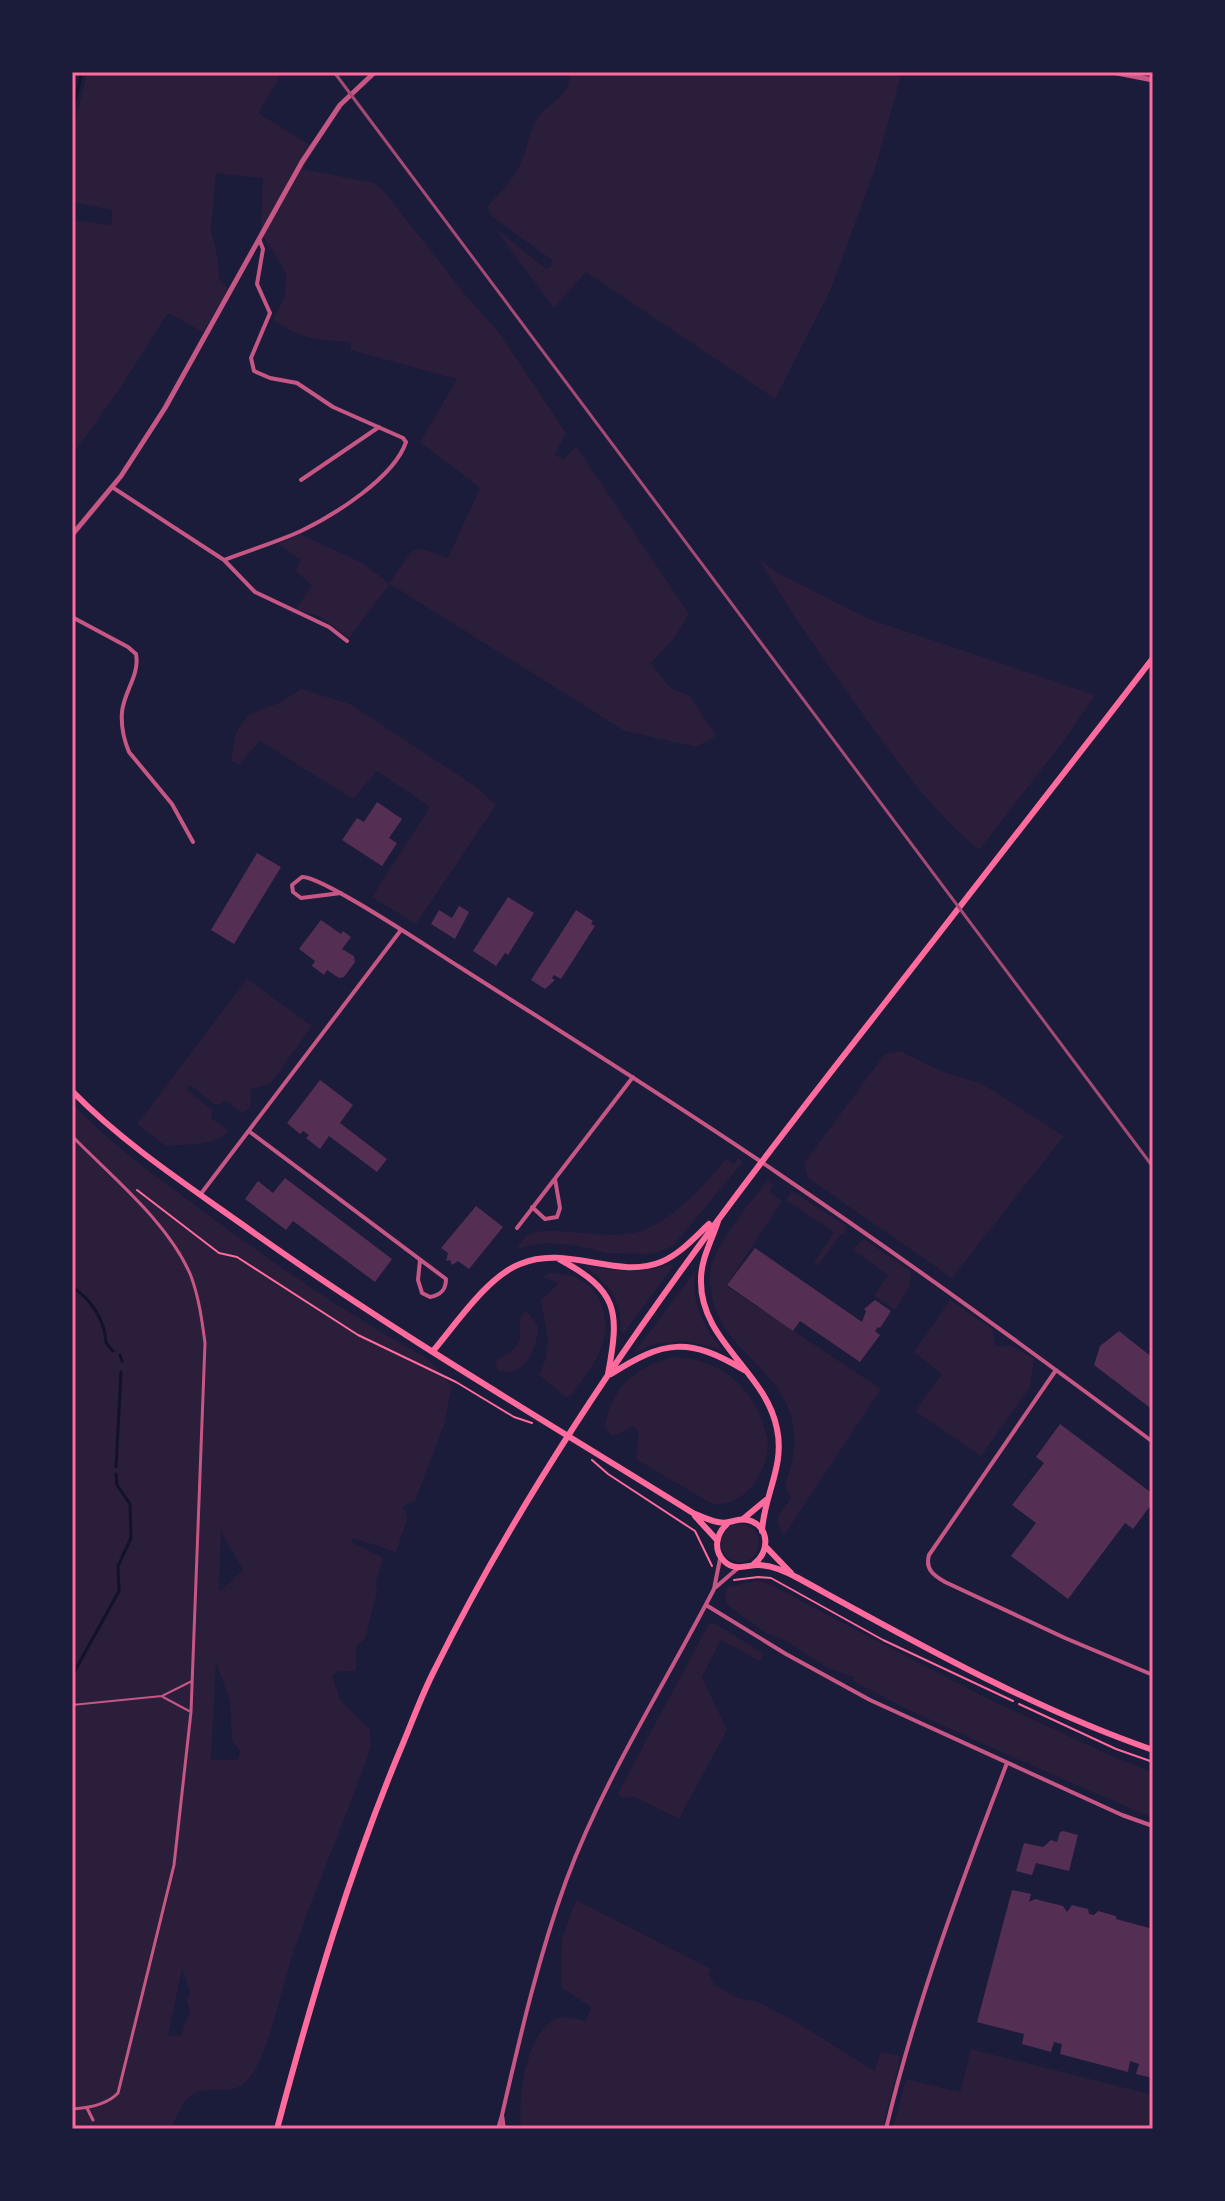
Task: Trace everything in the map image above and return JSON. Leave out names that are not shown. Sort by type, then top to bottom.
[{"type":"main road","points":[[277,2129],[304,2027],[348,1888],[392,1770],[433,1671],[515,1521],[608,1375],[721,1214],[1153,658]]},
{"type":"main road","points":[[72,1091],[122,1138],[305,1269],[593,1456],[693,1513],[728,1523],[743,1519],[768,1497]]},
{"type":"main road","points":[[433,1351],[496,1279],[522,1263],[556,1258],[644,1267],[662,1262],[682,1250],[721,1214]]},
{"type":"main road","points":[[721,1214],[703,1263],[701,1289],[706,1313],[715,1331],[751,1374],[774,1414],[779,1441],[777,1474],[768,1497],[762,1531],[766,1547],[793,1575]]},
{"type":"main road","points":[[556,1258],[595,1281],[608,1298],[615,1316],[615,1340],[608,1375]]},
{"type":"main road","points":[[608,1375],[640,1355],[683,1345],[725,1358],[751,1374]]},
{"type":"main road","points":[[693,1513],[717,1540],[726,1563],[738,1568],[754,1564],[793,1575],[931,1652],[1120,1739],[1153,1750]]},
{"type":"main road","points":[[743,1519],[754,1523],[762,1531]]},
{"type":"main road","points":[[717,1540],[728,1523]]},
{"type":"main road","points":[[754,1564],[766,1547]]},
{"type":"street","points":[[72,535],[112,487],[165,408],[302,162],[340,105],[375,72]]},
{"type":"street","points":[[1112,72],[1153,80]]},
{"type":"street","points":[[224,560],[301,531],[371,486],[390,468],[406,442],[333,407],[297,383],[270,378],[254,371],[251,358],[270,313],[257,284],[263,249],[259,239]]},
{"type":"street","points":[[301,480],[379,427]]},
{"type":"street","points":[[112,487],[224,560],[255,592],[329,627],[347,641]]},
{"type":"street","points":[[72,617],[136,654],[137,667],[122,711],[125,742],[129,752],[172,804],[193,842]]},
{"type":"street","points":[[341,893],[301,898],[293,892],[292,885],[297,878],[311,877],[341,893],[633,1077],[745,1150],[1153,1442]]},
{"type":"street","points":[[200,1195],[401,930]]},
{"type":"street","points":[[517,1228],[633,1077]]},
{"type":"street","points":[[250,1132],[446,1279],[444,1290],[439,1294],[430,1297],[422,1293],[418,1280],[420,1260]]},
{"type":"street","points":[[72,1136],[176,1247],[191,1277],[201,1311],[205,1343],[193,1680],[174,1865],[118,2093],[112,2099],[87,2108],[72,2109]]},
{"type":"street","points":[[532,1207],[545,1219],[557,1217],[560,1208],[555,1177]]},
{"type":"street","points":[[1056,1370],[929,1555],[928,1567],[936,1577],[1153,1675]]},
{"type":"street","points":[[501,2129],[529,1999],[567,1879],[603,1796],[714,1589],[721,1556]]},
{"type":"street","points":[[714,1589],[738,1568]]},
{"type":"street","points":[[706,1605],[870,1700],[1122,1815],[1153,1826]]},
{"type":"street","points":[[886,2129],[944,1928],[1007,1763]]},
{"type":"street","points":[[87,2108],[93,2120]]},
{"type":"lane","points":[[72,1705],[162,1696],[193,1680]]},
{"type":"lane","points":[[162,1696],[191,1712]]},
{"type":"path","points":[[127,1184],[219,1253],[237,1257],[358,1335],[456,1382],[514,1417],[536,1421]]},
{"type":"path","points":[[593,1456],[608,1474],[695,1531],[701,1539],[707,1560],[718,1572]]},
{"type":"path","points":[[727,1577],[739,1580],[771,1578],[883,1640],[1116,1749],[1153,1762]]},
{"type":"shaded area","points":[[87,72],[283,72],[258,113],[315,148],[303,169],[374,183],[382,189],[498,331],[566,433],[555,454],[563,460],[576,446],[689,614],[674,638],[651,663],[670,688],[690,696],[716,736],[696,747],[625,731],[390,584],[349,638],[321,617],[296,609],[312,585],[295,571],[301,560],[278,544],[300,534],[360,562],[389,583],[412,551],[423,549],[448,558],[480,488],[420,442],[457,379],[350,350],[351,342],[301,335],[273,320],[285,296],[286,273],[263,236],[263,178],[216,173],[211,230],[219,278],[228,289],[203,332],[168,313],[117,393],[72,455],[72,220],[112,225],[112,210],[72,202],[74,127]]},
{"type":"shaded area","points":[[569,72],[902,72],[875,169],[831,289],[775,399],[586,272],[554,308],[494,227],[546,269],[551,267],[552,260],[491,216],[487,207],[518,169],[536,121],[564,93]]},
{"type":"shaded area","points":[[759,559],[778,573],[869,619],[1095,695],[979,850],[944,818],[899,764],[806,634]]},
{"type":"shaded area","points":[[301,689],[350,704],[475,786],[496,805],[416,924],[372,897],[430,807],[377,771],[353,799],[260,741],[239,765],[231,760],[236,732],[249,714],[279,703]]},
{"type":"shaded area","points":[[247,979],[312,1026],[270,1084],[252,1089],[250,1108],[242,1113],[225,1100],[214,1104],[190,1085],[187,1090],[213,1110],[211,1118],[229,1131],[208,1142],[166,1146],[137,1124]]},
{"type":"shaded area","points":[[900,1051],[941,1071],[982,1084],[1064,1136],[952,1278],[808,1178],[804,1163],[885,1054]]},
{"type":"shaded area","points":[[72,1103],[117,1145],[166,1184],[308,1286],[423,1356],[452,1386],[444,1425],[415,1501],[403,1506],[408,1517],[396,1552],[353,1538],[351,1542],[383,1558],[365,1639],[356,1646],[356,1671],[339,1671],[332,1675],[340,1700],[369,1729],[371,1746],[303,1925],[271,2031],[253,2073],[233,2089],[201,2091],[190,2096],[172,2129],[72,2129]],"holes":[[[221,1531],[243,1570],[219,1592],[219,1591]],[[216,1662],[230,1701],[232,1740],[240,1751],[238,1760],[211,1760]],[[182,1969],[190,1991],[187,2000],[190,2014],[182,2035],[168,2036]]]},
{"type":"shaded area","points":[[738,1158],[743,1162],[673,1246],[652,1254],[607,1253],[574,1245],[543,1243],[516,1249],[526,1236],[537,1232],[616,1235],[646,1229],[679,1208],[726,1159],[734,1164]]},
{"type":"shaded area","points":[[768,1179],[773,1185],[770,1192],[782,1201],[726,1286],[881,1389],[785,1534],[777,1518],[791,1498],[785,1486],[794,1446],[791,1416],[785,1401],[768,1377],[722,1324],[712,1298],[710,1278],[713,1261],[724,1239]]},
{"type":"shaded area","points":[[792,1191],[845,1225],[845,1234],[840,1235],[818,1266],[814,1263],[834,1232],[786,1200]]},
{"type":"shaded area","points":[[864,1239],[911,1271],[909,1288],[895,1310],[874,1296],[888,1275],[852,1249]]},
{"type":"shaded area","points":[[672,1264],[623,1334],[618,1307],[611,1292],[582,1265],[627,1271]]},
{"type":"shaded area","points":[[695,1271],[695,1292],[700,1312],[722,1349],[685,1341],[654,1344],[634,1353]]},
{"type":"shaded area","points":[[550,1273],[572,1276],[584,1282],[598,1297],[605,1316],[605,1336],[593,1365],[572,1395],[566,1397],[539,1375],[546,1358],[548,1339],[541,1300],[559,1283],[543,1277]]},
{"type":"shaded area","points":[[950,1300],[992,1329],[995,1344],[999,1347],[1010,1345],[1034,1358],[1030,1387],[981,1456],[915,1411],[942,1374],[914,1352]]},
{"type":"shaded area","points":[[526,1310],[538,1325],[532,1352],[523,1366],[516,1370],[498,1371],[495,1361],[517,1345],[519,1319]]},
{"type":"shaded area","points":[[673,1357],[688,1358],[716,1367],[739,1383],[756,1407],[767,1435],[767,1456],[752,1487],[744,1495],[724,1504],[712,1504],[636,1459],[639,1432],[633,1426],[611,1435],[605,1426],[613,1400],[628,1380],[648,1366]]},
{"type":"shaded area","points":[[740,1524],[753,1530],[759,1543],[753,1556],[740,1562],[727,1556],[721,1543],[727,1530]]},
{"type":"shaded area","points":[[757,1581],[769,1584],[986,1698],[1153,1772],[1153,1818],[909,1710],[853,1681],[854,1677],[826,1667],[788,1642],[766,1633],[727,1605],[725,1595],[727,1587]]},
{"type":"shaded area","points":[[714,1623],[764,1654],[760,1661],[721,1640],[702,1677],[727,1730],[679,1819],[635,1797],[622,1798],[618,1793],[709,1624]]},
{"type":"shaded area","points":[[576,1900],[711,1969],[708,1973],[715,1985],[737,1998],[758,2002],[789,2018],[875,2071],[880,2052],[901,2056],[882,2129],[521,2129],[523,2085],[530,2053],[537,2039],[555,2019],[567,2017],[586,2021],[591,2007],[561,1987],[562,1938]]},
{"type":"shaded area","points":[[971,2049],[1153,2095],[1153,2129],[893,2129],[906,2079],[960,2092]]},
{"type":"building","points":[[377,802],[402,819],[389,838],[397,843],[382,866],[342,840],[357,818],[364,822]]},
{"type":"building","points":[[257,853],[281,867],[234,944],[211,930]]},
{"type":"building","points":[[508,897],[534,913],[508,955],[505,953],[496,966],[473,951]]},
{"type":"building","points":[[459,906],[469,912],[455,939],[431,924],[439,910],[452,918]]},
{"type":"building","points":[[576,910],[593,921],[591,924],[595,926],[561,979],[554,975],[552,978],[555,980],[545,989],[531,980]]},
{"type":"building","points":[[321,920],[351,937],[342,949],[354,956],[355,962],[344,977],[339,978],[327,970],[324,975],[312,966],[315,961],[299,949]]},
{"type":"building","points":[[320,1080],[353,1105],[340,1123],[387,1159],[377,1172],[329,1136],[320,1149],[306,1138],[309,1135],[303,1131],[300,1134],[287,1123]]},
{"type":"building","points":[[285,1178],[392,1259],[375,1282],[293,1221],[286,1230],[245,1199],[258,1181],[273,1193]]},
{"type":"building","points":[[476,1206],[503,1227],[469,1269],[458,1261],[452,1265],[450,1260],[446,1261],[448,1253],[441,1248]]},
{"type":"building","points":[[755,1248],[862,1322],[864,1309],[875,1300],[891,1311],[875,1331],[880,1335],[860,1362],[800,1321],[793,1331],[727,1285]]},
{"type":"building","points":[[1119,1331],[1153,1358],[1153,1410],[1094,1365],[1100,1346]]},
{"type":"building","points":[[1060,1424],[1153,1494],[1153,1502],[1133,1529],[1125,1523],[1068,1599],[1011,1556],[1036,1523],[1012,1505],[1044,1463],[1036,1457]]},
{"type":"building","points":[[1063,1831],[1078,1835],[1069,1871],[1036,1863],[1032,1875],[1016,1871],[1024,1843],[1043,1847],[1051,1840],[1057,1842]]},
{"type":"building","points":[[1012,1890],[1031,1894],[1029,1902],[1035,1899],[1063,1906],[1067,1912],[1072,1905],[1088,1909],[1089,1914],[1094,1915],[1098,1911],[1153,1929],[1153,2078],[1136,2074],[1139,2064],[1130,2061],[1128,2072],[1060,2054],[1062,2044],[1054,2042],[1051,2052],[1022,2044],[1024,2034],[977,2022]]},
{"type":"waterway","points":[[72,113],[82,72]]},
{"type":"waterway","points":[[72,1287],[96,1311],[106,1343],[113,1351]]},
{"type":"waterway","points":[[120,1355],[122,1361]]},
{"type":"waterway","points":[[116,1467],[121,1372]]},
{"type":"waterway","points":[[72,1676],[119,1591],[118,1566],[131,1538],[130,1504],[117,1485],[116,1474]]},
{"type":"railway","points":[[334,72],[1153,1167]]}]
